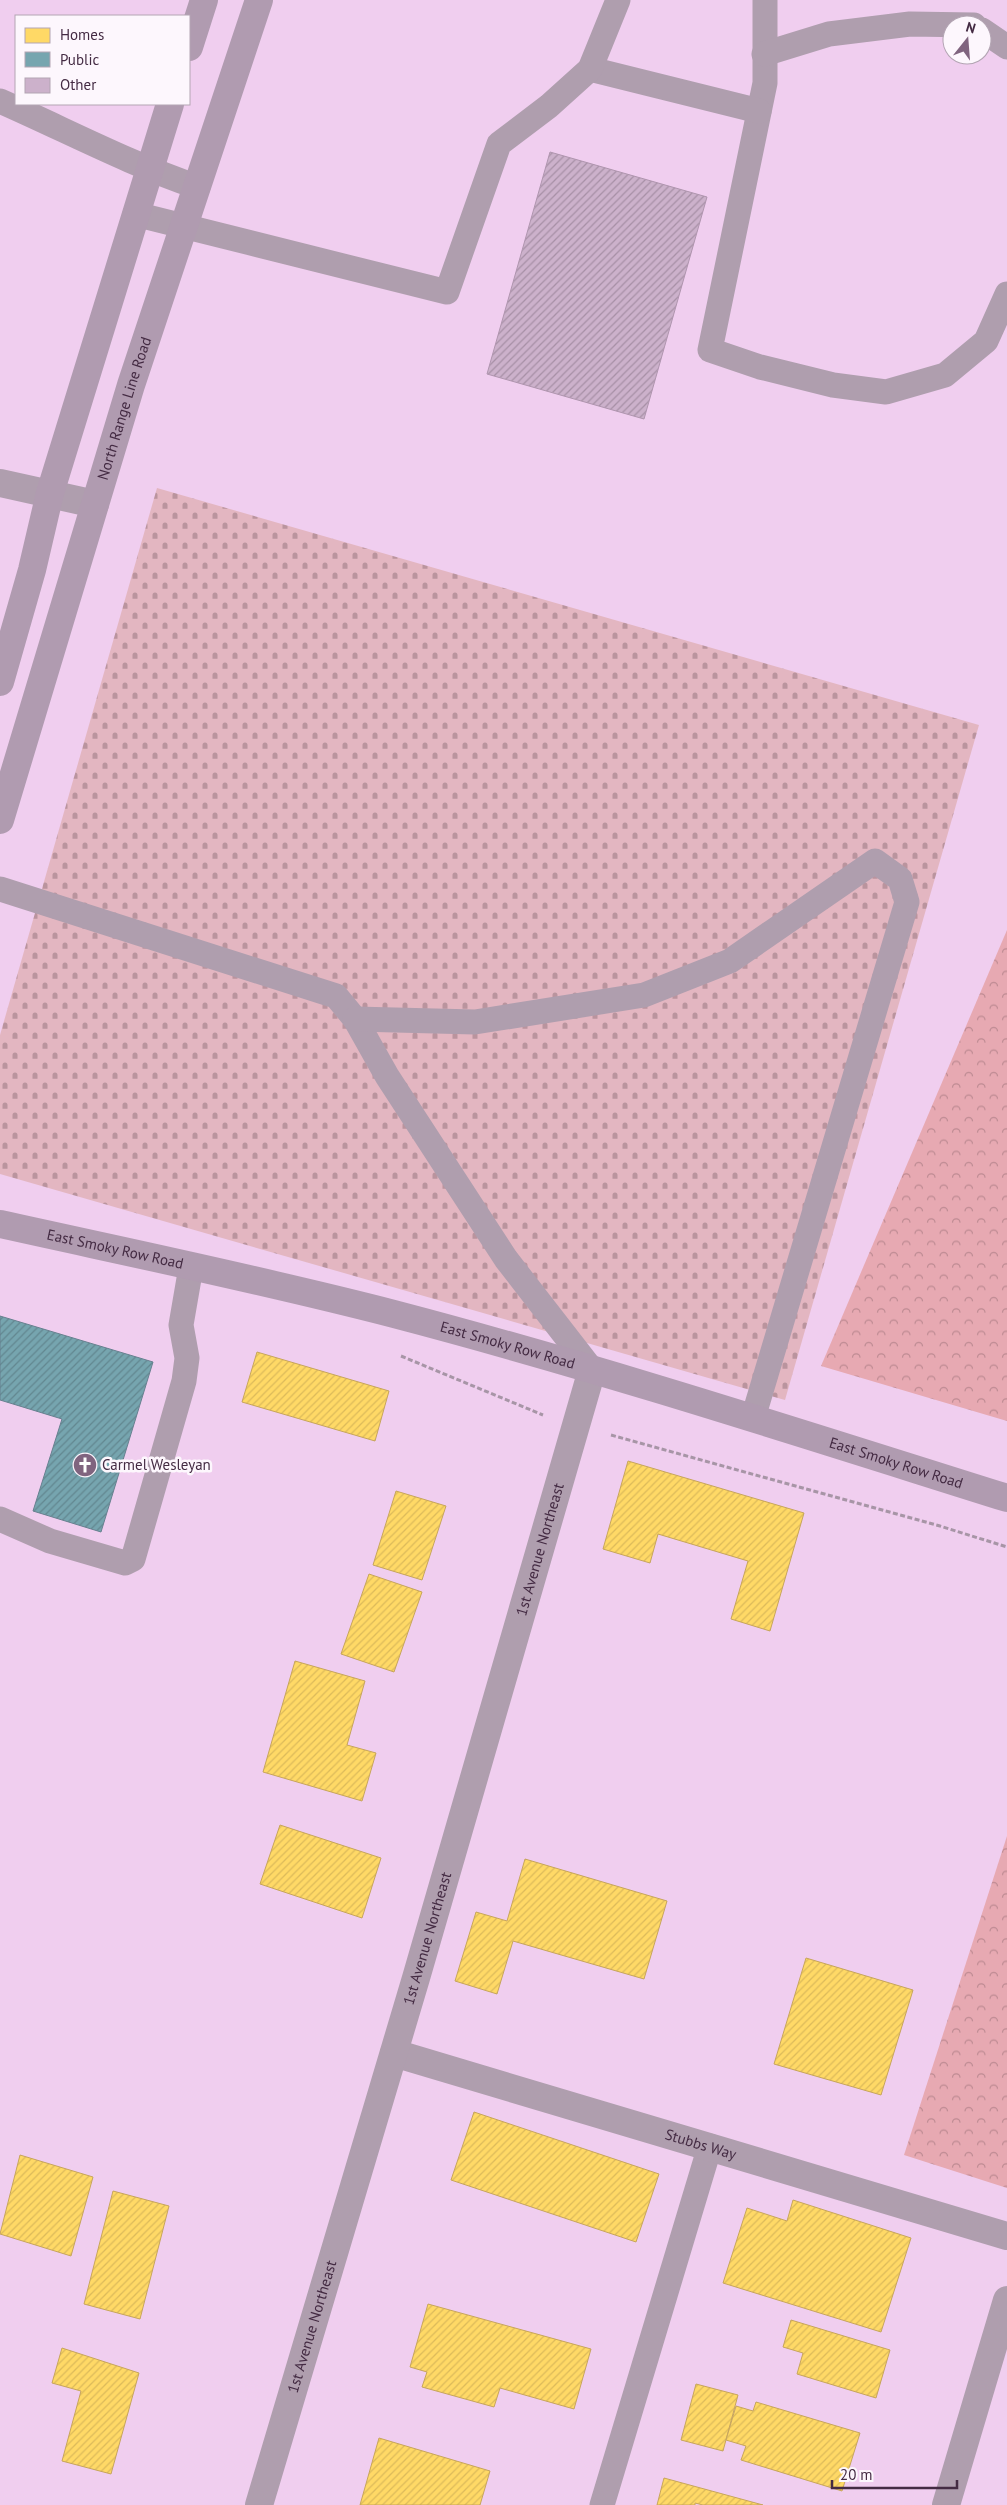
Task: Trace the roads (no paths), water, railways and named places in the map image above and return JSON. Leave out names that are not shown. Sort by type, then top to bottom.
[{"type":"main road","points":[[190,44],[204,0]]},
{"type":"main road","name":"North Range Line Road","points":[[0,820],[131,386],[259,0]]},
{"type":"main road","points":[[0,682],[32,570],[50,494],[148,170],[170,105]]},
{"type":"main road","name":"East Smoky Row Road","points":[[0,1224],[344,1301],[592,1370],[753,1418],[1007,1498]]},
{"type":"street","points":[[0,483],[95,504]]},
{"type":"street","name":"1st Avenue Northeast","points":[[259,2505],[394,2053],[592,1370]]},
{"type":"street","name":"Stubbs Way","points":[[394,2053],[1007,2236]]},
{"type":"street","points":[[946,2505],[1007,2300]]},
{"type":"lane","points":[[135,214],[184,228],[447,292],[499,144],[549,106],[590,69],[618,0]]},
{"type":"lane","points":[[765,0],[765,83],[710,350],[760,367],[833,385],[886,392],[945,376],[986,341],[1007,294]]},
{"type":"lane","points":[[764,54],[829,34],[910,24],[942,24]]},
{"type":"lane","points":[[992,37],[1007,47]]},
{"type":"lane","points":[[590,69],[759,111]]},
{"type":"lane","points":[[0,101],[120,154],[148,170],[198,187]]},
{"type":"lane","points":[[355,1018],[475,1022],[644,995],[730,961],[874,861],[900,879],[907,902],[753,1418]]},
{"type":"lane","points":[[0,889],[336,996],[355,1018],[388,1076],[506,1259],[592,1370]]},
{"type":"lane","points":[[0,1519],[50,1541],[125,1563],[133,1559],[184,1381],[187,1358],[181,1325],[191,1267]]},
{"type":"lane","points":[[602,2505],[710,2146]]},
{"type":"place","name":"Carmel Wesleyan","points":[[85,1465]]}]
